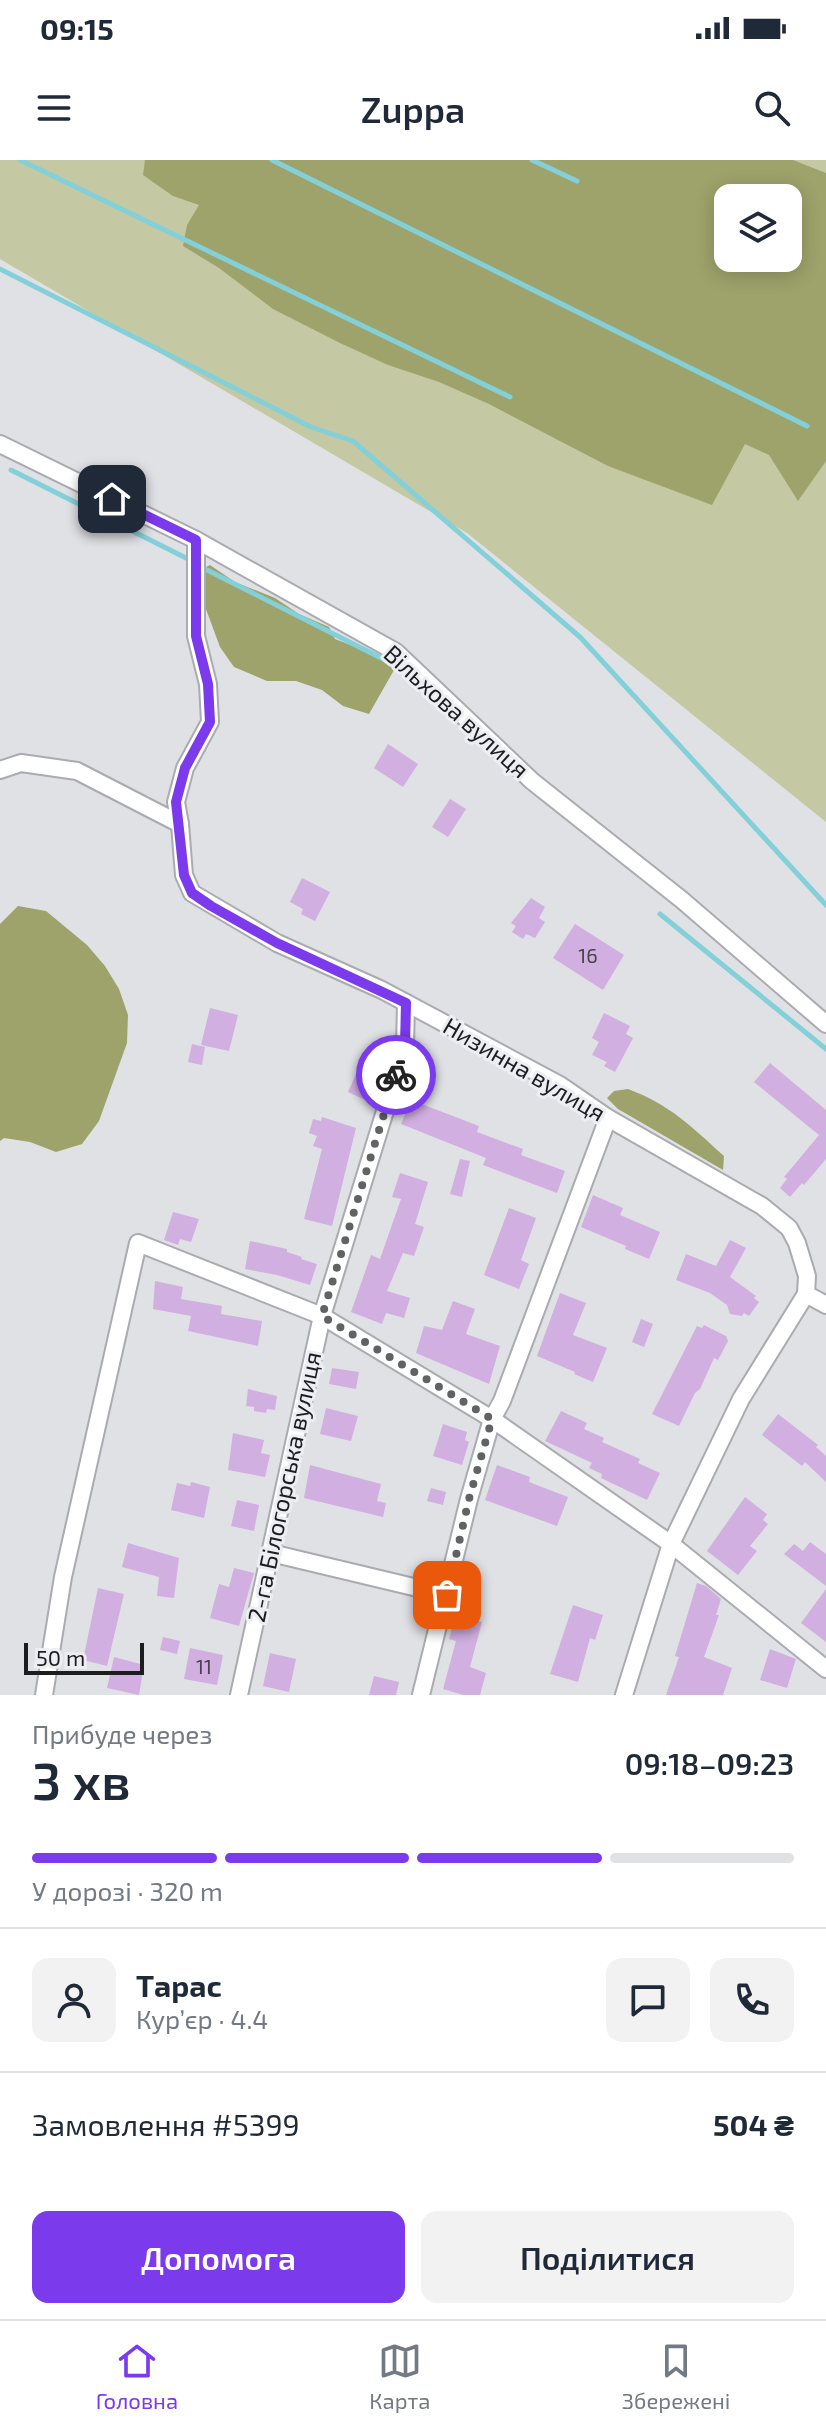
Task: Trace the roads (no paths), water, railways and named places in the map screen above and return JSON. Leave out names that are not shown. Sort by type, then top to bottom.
[{"type":"street","name":"Вільхова вулиця","points":[[0,444],[196,540],[396,652],[532,781],[682,900],[826,1024]]},
{"type":"street","name":"Низинна вулиця","points":[[196,540],[196,636],[208,684],[210,722],[182,779],[176,802],[184,875],[192,893],[277,943],[406,1003],[560,1085],[608,1118],[762,1206],[789,1228],[797,1243],[807,1276],[806,1294]]},
{"type":"street","points":[[0,770],[21,763],[77,771],[180,824]]},
{"type":"street","name":"2-га Білогорська вулиця","points":[[239,1695],[322,1316],[405,1046],[406,1003]]},
{"type":"street","points":[[421,1695],[492,1419],[502,1401],[608,1118]]},
{"type":"street","points":[[44,1695],[63,1577],[138,1243],[322,1316],[492,1419],[671,1544],[826,1669]]},
{"type":"street","points":[[624,1695],[671,1544],[741,1399],[806,1294],[826,1305]]},
{"type":"street","points":[[271,1553],[447,1595]]},
{"type":"waterway","points":[[20,160],[510,397]]},
{"type":"waterway","points":[[272,160],[807,426]]},
{"type":"waterway","points":[[532,160],[577,181]]},
{"type":"waterway","points":[[0,269],[311,427],[353,441],[580,637],[826,905]]},
{"type":"waterway","points":[[11,470],[188,559]]},
{"type":"waterway","points":[[203,568],[389,662]]},
{"type":"waterway","points":[[660,914],[826,1049]]}]
